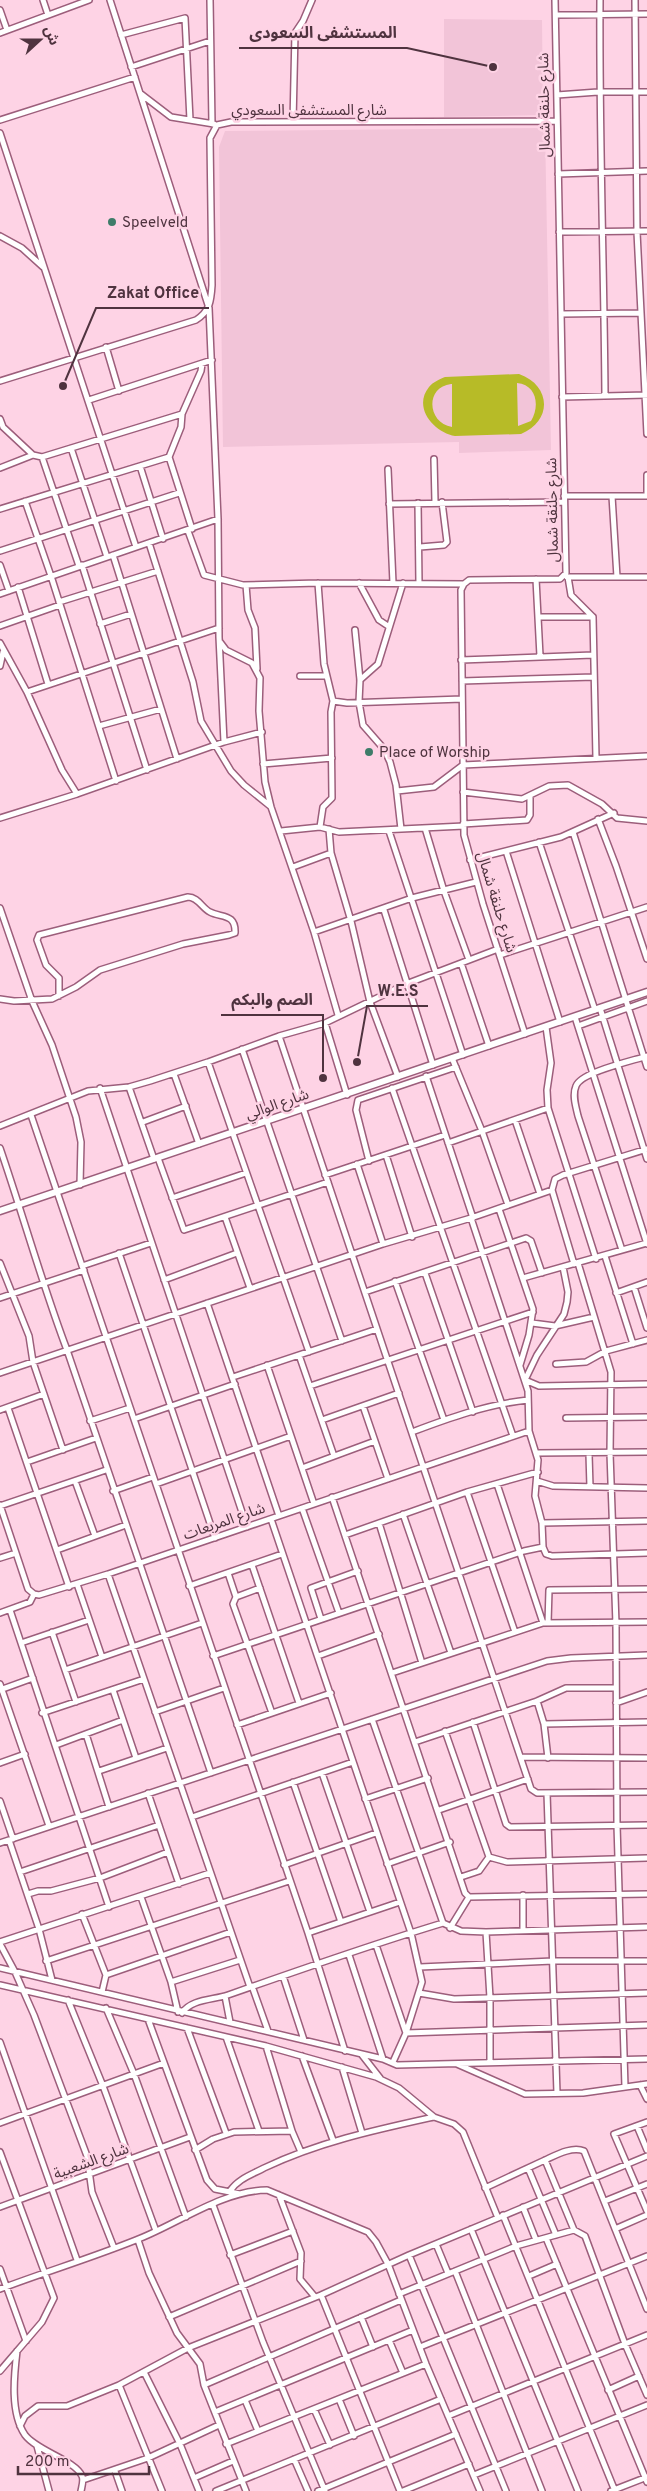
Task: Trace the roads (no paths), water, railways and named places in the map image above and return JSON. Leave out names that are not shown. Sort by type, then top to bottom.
[{"type":"main road","name":"شارع الوالي","points":[[0,1211],[433,1065],[454,1062],[463,1054],[647,992]]},
{"type":"street","points":[[43,0],[48,15]]},
{"type":"street","points":[[110,0],[209,308],[218,520],[219,637],[224,742]]},
{"type":"street","points":[[140,94],[167,115],[214,125],[210,0]]},
{"type":"street","points":[[293,122],[294,32],[303,22],[312,0]]},
{"type":"street","name":"شارع حلنقة شمال","points":[[525,1034],[476,882],[464,825],[461,590],[464,584],[472,580],[566,577],[555,0]]},
{"type":"street","points":[[600,0],[598,92],[603,173],[605,396]]},
{"type":"street","points":[[635,0],[638,172],[637,232],[645,355],[647,434]]},
{"type":"street","points":[[0,33],[86,1]]},
{"type":"street","points":[[0,10],[7,30]]},
{"type":"street","points":[[556,15],[647,14]]},
{"type":"street","points":[[121,35],[184,17],[190,120]]},
{"type":"street","points":[[132,67],[210,41]]},
{"type":"street","points":[[0,120],[135,77]]},
{"type":"street","points":[[557,95],[598,92],[647,92]]},
{"type":"street","name":"شارع المستشفى السعودي","points":[[209,308],[212,285],[210,145],[214,125],[231,122],[556,121]]},
{"type":"street","points":[[0,133],[136,547]]},
{"type":"street","points":[[558,174],[647,171]]},
{"type":"street","points":[[559,232],[647,231]]},
{"type":"street","points":[[0,236],[22,248],[45,269]]},
{"type":"street","points":[[640,270],[647,269]]},
{"type":"street","points":[[0,381],[196,320],[209,308]]},
{"type":"street","points":[[561,314],[641,313]]},
{"type":"street","points":[[106,347],[119,391]]},
{"type":"street","points":[[89,400],[212,360]]},
{"type":"street","points":[[202,364],[201,371],[182,414],[181,428],[169,457],[204,575],[218,580],[246,585],[318,583],[464,584]]},
{"type":"street","points":[[562,397],[646,395]]},
{"type":"street","points":[[0,419],[1,428],[33,455],[42,457],[182,414]]},
{"type":"street","points":[[71,448],[107,557]]},
{"type":"street","points":[[0,468],[33,455]]},
{"type":"street","points":[[42,457],[90,592],[147,770]]},
{"type":"street","points":[[0,509],[169,457]]},
{"type":"street","points":[[434,459],[435,502]]},
{"type":"street","points":[[140,466],[163,539]]},
{"type":"street","points":[[388,469],[393,583]]},
{"type":"street","points":[[389,504],[647,496],[647,475]]},
{"type":"street","points":[[0,551],[179,493]]},
{"type":"street","points":[[612,496],[617,577]]},
{"type":"street","points":[[25,501],[39,538],[116,781]]},
{"type":"street","points":[[420,547],[444,545],[447,542],[442,502]]},
{"type":"street","points":[[418,503],[419,583]]},
{"type":"street","points":[[0,594],[80,565],[218,520]]},
{"type":"street","points":[[149,543],[193,682],[201,721],[215,746],[244,785],[271,807]]},
{"type":"street","points":[[113,555],[177,760]]},
{"type":"street","points":[[0,565],[9,591]]},
{"type":"street","points":[[0,626],[90,592],[158,571]]},
{"type":"street","points":[[596,758],[593,617],[571,594],[566,577],[647,577]]},
{"type":"street","points":[[536,579],[540,656]]},
{"type":"street","points":[[318,583],[326,676],[333,701],[331,712],[332,798],[323,807],[320,827]]},
{"type":"street","points":[[359,583],[379,620],[388,626]]},
{"type":"street","points":[[360,680],[378,664],[388,626],[403,583]]},
{"type":"street","points":[[246,585],[248,610],[255,628],[257,669],[260,678],[259,711],[264,764],[271,807],[293,866],[338,1016]]},
{"type":"street","points":[[18,588],[48,684]]},
{"type":"street","points":[[100,624],[132,614]]},
{"type":"street","points":[[538,617],[593,617]]},
{"type":"street","points":[[27,692],[112,662],[219,628]]},
{"type":"street","points":[[355,630],[360,680],[359,702],[363,725],[384,749],[397,791],[401,829]]},
{"type":"street","points":[[219,637],[226,650],[245,658],[257,669]]},
{"type":"street","points":[[0,666],[1,646]]},
{"type":"street","points":[[1,646],[27,692],[62,770],[77,794]]},
{"type":"street","points":[[462,660],[593,655]]},
{"type":"street","points":[[300,676],[326,676]]},
{"type":"street","points":[[462,681],[594,677]]},
{"type":"street","points":[[333,701],[462,699]]},
{"type":"street","points":[[99,726],[160,709]]},
{"type":"street","points":[[0,818],[116,781],[224,742],[262,732]]},
{"type":"street","points":[[397,791],[434,787],[463,765],[647,756]]},
{"type":"street","points":[[264,764],[332,758]]},
{"type":"street","points":[[463,792],[514,799],[530,796],[549,786],[568,785],[614,813],[617,818],[647,821]]},
{"type":"street","points":[[281,831],[320,827],[339,832],[389,830],[527,820],[530,815],[530,796]]},
{"type":"street","points":[[470,860],[573,832],[614,813]]},
{"type":"street","points":[[598,819],[647,960]]},
{"type":"street","points":[[425,828],[444,891],[469,960]]},
{"type":"street","points":[[329,829],[331,854],[370,1002],[398,1077]]},
{"type":"street","points":[[389,830],[463,1054]]},
{"type":"street","points":[[573,832],[625,1000],[646,1057],[647,1067]]},
{"type":"street","points":[[540,842],[570,933],[597,1009],[602,1017],[646,1150],[647,1159]]},
{"type":"street","points":[[506,851],[560,1022]]},
{"type":"street","points":[[293,866],[331,854]]},
{"type":"street","points":[[314,932],[384,910],[412,898],[476,882]]},
{"type":"street","points":[[0,999],[52,999],[59,996],[76,987],[100,970],[183,944],[229,935],[235,932],[235,927],[228,917],[211,913],[198,901],[188,897],[39,935],[37,940],[46,965],[59,978],[59,996]]},
{"type":"street","points":[[0,1126],[100,1088],[129,1087],[174,1074],[279,1036],[325,1023],[406,984],[469,960],[534,944],[647,907]]},
{"type":"street","points":[[0,908],[32,1000],[52,1046],[82,1142],[80,1185]]},
{"type":"street","points":[[384,910],[433,1065]]},
{"type":"street","points":[[461,963],[488,1046]]},
{"type":"street","points":[[578,1026],[647,1001]]},
{"type":"street","points":[[523,1278],[596,1259],[647,1243],[574,1017]]},
{"type":"street","points":[[325,1023],[347,1095]]},
{"type":"street","points":[[546,1027],[551,1063],[547,1090],[548,1108],[596,1259]]},
{"type":"street","points":[[279,1036],[481,1642],[533,1792],[647,1792]]},
{"type":"street","points":[[242,1049],[342,1341]]},
{"type":"street","points":[[622,1250],[578,1116],[574,1094],[580,1080],[646,1057]]},
{"type":"street","points":[[208,1062],[309,1352]]},
{"type":"street","points":[[369,1161],[356,1103],[358,1100],[426,1076],[454,1062],[482,1131],[508,1205]]},
{"type":"street","points":[[174,1074],[199,1144]]},
{"type":"street","points":[[426,1076],[504,1322],[525,1380],[529,1431],[537,1453],[538,1472],[535,1496],[542,1523],[543,1547],[546,1554],[552,1556],[647,1553]]},
{"type":"street","points":[[129,1087],[184,1230],[328,1182]]},
{"type":"street","points":[[100,1088],[247,1527]]},
{"type":"street","points":[[392,1088],[513,1436]]},
{"type":"street","points":[[143,1122],[186,1106]]},
{"type":"street","points":[[448,1143],[548,1108]]},
{"type":"street","points":[[31,1115],[308,1933],[316,1964],[345,2051]]},
{"type":"street","points":[[515,1120],[540,1194]]},
{"type":"street","points":[[325,1175],[445,1136]]},
{"type":"street","points":[[0,1148],[20,1205],[42,1283],[67,1350],[113,1491],[211,1773]]},
{"type":"street","points":[[625,2087],[622,2025],[621,1893],[617,1825],[616,1624],[610,1453],[612,1384],[610,1364],[606,1351],[552,1190],[555,1180],[569,1173],[646,1150]]},
{"type":"street","points":[[386,1155],[412,1237]]},
{"type":"street","points":[[357,1164],[383,1244]]},
{"type":"street","points":[[172,1198],[246,1173]]},
{"type":"street","points":[[0,1373],[352,1254],[442,1228],[552,1190]]},
{"type":"street","points":[[499,1209],[533,1312],[532,1323],[519,1366]]},
{"type":"street","points":[[225,1217],[250,1288]]},
{"type":"street","points":[[365,1292],[529,1239],[542,1273]]},
{"type":"street","points":[[0,1298],[119,1253],[151,1243]]},
{"type":"street","points":[[119,1253],[215,1538]]},
{"type":"street","points":[[164,1280],[238,1253]]},
{"type":"street","points":[[605,1256],[633,1344]]},
{"type":"street","points":[[0,1264],[10,1294],[16,1302],[29,1336],[33,1362],[63,1450]]},
{"type":"street","points":[[525,1380],[555,1326],[564,1314],[568,1302],[568,1292],[564,1267]]},
{"type":"street","points":[[424,1273],[473,1412]]},
{"type":"street","points":[[395,1281],[444,1420]]},
{"type":"street","points":[[616,1293],[647,1282]]},
{"type":"street","points":[[634,1287],[647,1328]]},
{"type":"street","points":[[207,1303],[236,1384],[279,1516]]},
{"type":"street","points":[[310,1386],[533,1312]]},
{"type":"street","points":[[532,1323],[555,1326],[594,1317]]},
{"type":"street","points":[[233,1377],[377,1329]]},
{"type":"street","points":[[556,1364],[586,1362],[606,1351],[647,1340]]},
{"type":"street","points":[[299,1355],[334,1456]]},
{"type":"street","points":[[268,1366],[314,1504]]},
{"type":"street","points":[[525,1380],[539,1386],[647,1384]]},
{"type":"street","points":[[134,1419],[236,1384]]},
{"type":"street","points":[[322,1420],[399,1393]]},
{"type":"street","points":[[0,1410],[44,1394]]},
{"type":"street","points":[[412,1432],[501,1403],[528,1400]]},
{"type":"street","points":[[363,1406],[388,1478]]},
{"type":"street","points":[[8,1408],[69,1587]]},
{"type":"street","points":[[90,1421],[130,1408]]},
{"type":"street","points":[[566,1418],[647,1417]]},
{"type":"street","name":"شارع المربعات","points":[[34,1594],[45,1594],[69,1587],[529,1431]]},
{"type":"street","points":[[156,1484],[291,1436]]},
{"type":"street","points":[[27,1462],[96,1438]]},
{"type":"street","points":[[302,1468],[375,1441]]},
{"type":"street","points":[[537,1453],[647,1452]]},
{"type":"street","points":[[589,1454],[590,1487]]},
{"type":"street","points":[[0,1613],[30,1602],[34,1594],[28,1589],[0,1506],[106,1470]]},
{"type":"street","points":[[345,1535],[435,1502],[538,1472]]},
{"type":"street","points":[[113,1491],[153,1477]]},
{"type":"street","points":[[75,1481],[95,1536]]},
{"type":"street","points":[[537,1481],[554,1486],[647,1488]]},
{"type":"street","points":[[497,1484],[519,1554],[545,1623]]},
{"type":"street","points":[[468,1492],[515,1632]]},
{"type":"street","points":[[332,1497],[469,1897],[474,1899],[523,1895],[647,1894]]},
{"type":"street","points":[[302,1508],[339,1613]]},
{"type":"street","points":[[404,1514],[451,1653]]},
{"type":"street","points":[[271,1518],[411,1933],[420,1967],[422,1982],[419,1993],[406,2034],[393,2062]]},
{"type":"street","points":[[542,1523],[647,1521]]},
{"type":"street","points":[[378,1523],[422,1663]]},
{"type":"street","points":[[57,1550],[126,1525]]},
{"type":"street","points":[[213,1656],[491,1561],[543,1547]]},
{"type":"street","points":[[0,1558],[16,1553]]},
{"type":"street","points":[[189,1586],[282,1554]]},
{"type":"street","points":[[252,1565],[299,1703]]},
{"type":"street","points":[[321,1619],[311,1588],[358,1571]]},
{"type":"street","points":[[228,1573],[236,1597],[234,1604],[272,1713]]},
{"type":"street","points":[[108,1574],[240,1960],[268,2031]]},
{"type":"street","points":[[77,1584],[102,1657]]},
{"type":"street","points":[[236,1597],[260,1588]]},
{"type":"street","points":[[545,1623],[549,1590],[647,1589]]},
{"type":"street","points":[[10,1610],[33,1678],[42,1713],[56,1744],[109,1907]]},
{"type":"street","points":[[20,1643],[89,1620]]},
{"type":"street","points":[[392,1673],[481,1642],[545,1623],[616,1624],[647,1622]]},
{"type":"street","points":[[65,1670],[202,1623]]},
{"type":"street","points":[[52,1632],[76,1702]]},
{"type":"street","points":[[318,1656],[379,1634]]},
{"type":"street","points":[[0,1843],[342,1728],[494,1678],[559,1659],[647,1655]]},
{"type":"street","points":[[1,1690],[33,1678]]},
{"type":"street","points":[[42,1713],[144,1679]]},
{"type":"street","points":[[0,1684],[49,1826]]},
{"type":"street","points":[[155,1712],[224,1688]]},
{"type":"street","points":[[415,1742],[537,1701],[566,1688],[616,1688]]},
{"type":"street","points":[[113,1690],[136,1758]]},
{"type":"street","points":[[616,1703],[647,1692]]},
{"type":"street","points":[[237,1725],[331,1694]]},
{"type":"street","points":[[537,1701],[544,1724],[548,1758]]},
{"type":"street","points":[[372,1719],[443,1923],[450,1928],[486,1932],[550,1928],[647,1926]]},
{"type":"street","points":[[56,1744],[124,1720]]},
{"type":"street","points":[[473,1722],[506,1824],[510,1827],[647,1825]]},
{"type":"street","points":[[544,1724],[647,1722]]},
{"type":"street","points":[[445,1731],[489,1857]]},
{"type":"street","points":[[86,1734],[109,1807]]},
{"type":"street","points":[[98,1771],[167,1748]]},
{"type":"street","points":[[0,1763],[25,1754]]},
{"type":"street","points":[[521,1757],[647,1758]]},
{"type":"street","points":[[192,1817],[353,1762]]},
{"type":"street","points":[[322,1773],[370,1912]]},
{"type":"street","points":[[365,1799],[428,1778]]},
{"type":"street","points":[[439,1810],[528,1779]]},
{"type":"street","points":[[293,1782],[341,1922]]},
{"type":"street","points":[[148,1793],[178,1884]]},
{"type":"street","points":[[547,1793],[550,1860],[550,1928],[555,1995],[558,2093]]},
{"type":"street","points":[[0,1801],[52,1980]]},
{"type":"street","points":[[20,1872],[89,1847],[159,1825]]},
{"type":"street","points":[[284,1865],[376,1833]]},
{"type":"street","points":[[387,1864],[450,1842]]},
{"type":"street","points":[[28,1894],[38,1890],[51,1891],[100,1878],[168,1852]]},
{"type":"street","points":[[489,1857],[507,1862],[647,1858]]},
{"type":"street","points":[[461,1877],[481,1869],[489,1857]]},
{"type":"street","points":[[114,2248],[92,2192],[87,2156],[66,2099],[23,1990],[0,1943],[82,1914],[141,1897],[210,1873]]},
{"type":"street","points":[[46,1961],[289,1881]]},
{"type":"street","points":[[523,1895],[523,1930]]},
{"type":"street","points":[[141,1897],[180,2012]]},
{"type":"street","points":[[450,1928],[469,1897]]},
{"type":"street","points":[[308,1933],[400,1902]]},
{"type":"street","points":[[82,1914],[106,1975],[102,1992]]},
{"type":"street","points":[[180,2012],[190,2005],[225,1996],[443,1923]]},
{"type":"street","points":[[106,1975],[231,1932]]},
{"type":"street","points":[[486,1932],[490,1998],[490,2061]]},
{"type":"street","points":[[376,1945],[406,2034]]},
{"type":"street","points":[[349,1955],[383,2059]]},
{"type":"street","points":[[171,1982],[240,1960]]},
{"type":"street","points":[[420,1967],[552,1961],[647,1961]]},
{"type":"street","points":[[0,1968],[404,2065],[490,2061],[556,2062],[647,2059]]},
{"type":"street","points":[[283,1976],[304,2040]]},
{"type":"street","points":[[0,1985],[266,2046],[380,2079],[399,2088],[434,2117],[454,2124],[463,2132],[485,2188],[516,2246],[614,2490],[646,2479],[546,2238]]},
{"type":"street","points":[[419,1993],[454,1999],[647,1993]]},
{"type":"street","points":[[225,1996],[230,2022]]},
{"type":"street","points":[[68,2000],[103,2086],[156,2231]]},
{"type":"street","points":[[106,2008],[134,2074],[186,2217]]},
{"type":"street","points":[[148,2019],[207,2180],[212,2186],[240,2194]]},
{"type":"street","points":[[406,2034],[647,2025]]},
{"type":"street","points":[[187,2028],[226,2133]]},
{"type":"street","points":[[226,2037],[259,2132]]},
{"type":"street","points":[[0,2042],[2,2053],[26,2113],[77,2260]]},
{"type":"street","points":[[266,2046],[292,2131],[301,2152]]},
{"type":"street","points":[[362,2055],[380,2079]]},
{"type":"street","points":[[302,2056],[333,2140]]},
{"type":"street","points":[[0,2123],[164,2063]]},
{"type":"street","points":[[456,2063],[525,2094],[583,2093],[647,2084]]},
{"type":"street","points":[[342,2068],[362,2133]]},
{"type":"street","points":[[640,2085],[647,2099]]},
{"type":"street","points":[[230,2192],[240,2181],[301,2152],[333,2140],[434,2117]]},
{"type":"street","points":[[647,2122],[614,2133],[626,2166],[647,2211]]},
{"type":"street","points":[[637,2126],[647,2150]]},
{"type":"street","points":[[195,2150],[226,2133],[292,2131]]},
{"type":"street","name":"شارع الشعبية","points":[[0,2207],[162,2149],[190,2137]]},
{"type":"street","points":[[485,2188],[564,2152],[581,2149],[596,2178],[647,2309]]},
{"type":"street","points":[[0,2152],[43,2273],[53,2293],[53,2302],[42,2322],[0,2371]]},
{"type":"street","points":[[20,2426],[25,2416],[38,2406],[67,2406],[120,2385],[188,2348],[321,2295],[500,2216],[647,2156]]},
{"type":"street","points":[[545,2160],[560,2192],[574,2230],[585,2236],[625,2344],[647,2395]]},
{"type":"street","points":[[528,2168],[556,2235]]},
{"type":"street","points":[[605,2201],[647,2184]]},
{"type":"street","points":[[0,2289],[77,2260],[138,2240],[240,2194],[267,2190],[368,2232],[388,2264],[426,2364],[480,2491]]},
{"type":"street","points":[[279,2195],[301,2253],[300,2279],[315,2297]]},
{"type":"street","points":[[213,2205],[254,2321],[325,2490]]},
{"type":"street","points":[[523,2207],[536,2240]]},
{"type":"street","points":[[616,2229],[647,2215]]},
{"type":"street","points":[[471,2229],[578,2491]]},
{"type":"street","points":[[399,2294],[516,2246],[574,2230]]},
{"type":"street","points":[[230,2255],[292,2231]]},
{"type":"street","points":[[138,2240],[149,2273],[169,2317],[200,2364],[204,2385],[246,2491]]},
{"type":"street","points":[[436,2244],[448,2273]]},
{"type":"street","points":[[409,2255],[506,2491]]},
{"type":"street","points":[[420,2347],[647,2256]]},
{"type":"street","points":[[169,2317],[301,2262]]},
{"type":"street","points":[[528,2276],[557,2264]]},
{"type":"street","points":[[0,2269],[26,2341]]},
{"type":"street","points":[[455,2271],[542,2491]]},
{"type":"street","points":[[321,2295],[388,2462],[402,2491],[469,2464]]},
{"type":"street","points":[[204,2385],[401,2300]]},
{"type":"street","points":[[361,2317],[373,2347]]},
{"type":"street","points":[[215,2412],[413,2330]]},
{"type":"street","points":[[448,2416],[647,2335]]},
{"type":"street","points":[[389,2340],[403,2373]]},
{"type":"street","points":[[17,2351],[14,2380],[20,2426],[26,2436],[37,2446],[78,2471],[83,2480],[81,2491]]},
{"type":"street","points":[[226,2444],[426,2364]]},
{"type":"street","points":[[144,2372],[180,2444],[199,2491]]},
{"type":"street","points":[[608,2390],[639,2376]]},
{"type":"street","points":[[120,2385],[162,2491]]},
{"type":"street","points":[[339,2399],[354,2436]]},
{"type":"street","points":[[216,2491],[309,2452],[375,2428],[441,2399]]},
{"type":"street","points":[[245,2400],[258,2431]]},
{"type":"street","points":[[474,2475],[647,2405]]},
{"type":"street","points":[[314,2409],[330,2445]]},
{"type":"street","points":[[83,2480],[148,2458],[219,2426]]},
{"type":"street","points":[[318,2491],[325,2490],[456,2434]]},
{"type":"street","points":[[37,2446],[49,2491]]},
{"type":"street","points":[[294,2459],[308,2491]]},
{"type":"street","points":[[194,2478],[233,2461]]},
{"type":"street","points":[[114,2471],[122,2491]]},
{"type":"place","name":"المستشفى السعودى","points":[[493,67]]},
{"type":"place","name":"Speelveld","points":[[112,222]]},
{"type":"place","name":"Zakat Office","points":[[63,386]]},
{"type":"place","name":"Place of Worship","points":[[369,752]]},
{"type":"place","name":"W.E.S","points":[[357,1062]]},
{"type":"place","name":"الصم والبكم","points":[[323,1078]]}]
